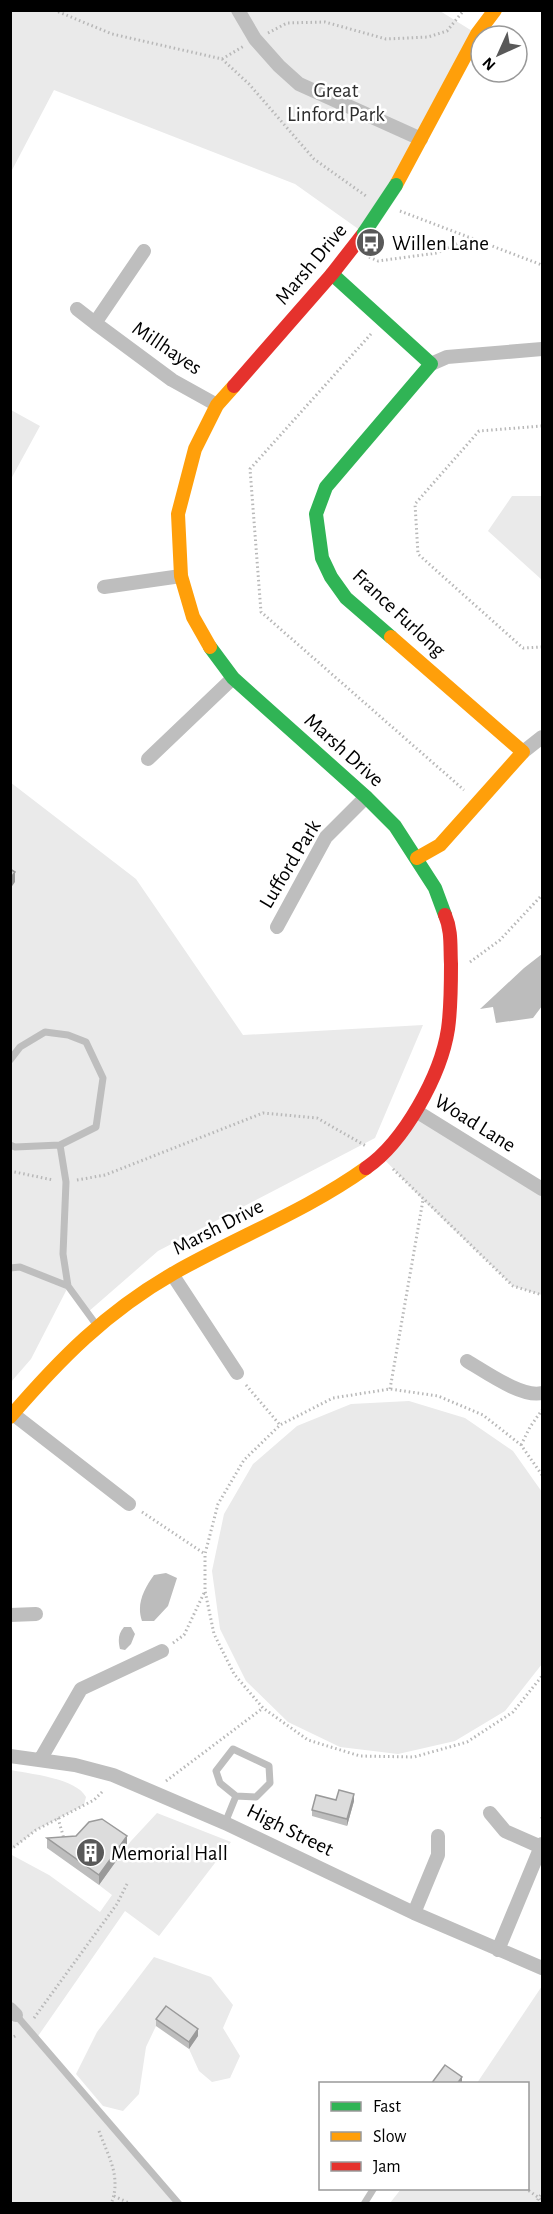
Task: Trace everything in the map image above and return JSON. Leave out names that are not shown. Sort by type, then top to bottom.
[{"type":"street","points":[[238,10],[255,39],[299,84],[421,139]]},
{"type":"street","name":"Marsh Drive","points":[[12,1415],[54,1366],[97,1325],[172,1274],[338,1188],[382,1158],[416,1111],[435,1073],[448,1030],[451,975],[450,927],[435,888],[395,826],[366,797],[233,678],[210,648],[193,617],[181,576],[178,513],[195,449],[217,405],[332,274],[364,233],[396,185],[477,34],[495,10]]},
{"type":"street","points":[[95,323],[144,251]]},
{"type":"street","points":[[332,274],[431,364],[447,357],[543,350]]},
{"type":"street","name":"Millhayes","points":[[77,309],[172,380],[217,405]]},
{"type":"street","name":"France Furlong","points":[[431,364],[326,487],[316,514],[322,558],[331,577],[346,598],[523,752]]},
{"type":"street","points":[[104,586],[181,576]]},
{"type":"street","points":[[148,759],[233,678]]},
{"type":"street","points":[[417,858],[440,845],[523,752],[543,737]]},
{"type":"street","name":"Lufford Park","points":[[277,927],[326,837],[366,797]]},
{"type":"street","name":"Woad Lane","points":[[416,1111],[543,1189]]},
{"type":"street","points":[[172,1274],[237,1373]]},
{"type":"street","points":[[467,1361],[514,1387],[534,1395],[543,1393]]},
{"type":"street","points":[[12,1415],[129,1504]]},
{"type":"street","points":[[10,1615],[36,1614]]},
{"type":"street","points":[[40,1760],[81,1689],[162,1651]]},
{"type":"street","name":"High Street","points":[[10,1756],[75,1765],[113,1775],[225,1823],[414,1914],[543,1968]]},
{"type":"street","points":[[490,1813],[505,1831],[542,1845],[498,1950]]},
{"type":"street","points":[[414,1914],[438,1855],[438,1836]]},
{"type":"lane","points":[[10,1060],[20,1047],[45,1032],[68,1035],[86,1042],[103,1078],[96,1127],[60,1145],[15,1147],[10,1145]]},
{"type":"lane","points":[[60,1145],[66,1182],[63,1254],[68,1286],[97,1325]]},
{"type":"lane","points":[[10,1268],[20,1267],[68,1286]]},
{"type":"lane","points":[[233,1749],[269,1766],[270,1783],[256,1797],[236,1796],[220,1783],[216,1771],[233,1749]]},
{"type":"lane","points":[[225,1823],[236,1796]]},
{"type":"lane","points":[[13,2012],[179,2204]]},
{"type":"lane","points":[[364,2204],[373,2190]]},
{"type":"path","points":[[54,10],[112,34],[222,59],[249,84],[314,159],[372,199]]},
{"type":"path","points":[[222,59],[288,23],[325,22],[386,39],[428,37],[447,31],[464,10]]},
{"type":"path","points":[[394,208],[543,266]]},
{"type":"path","points":[[351,250],[378,261],[437,253],[469,238]]},
{"type":"path","points":[[543,426],[479,431],[415,504],[418,554],[523,648],[543,647]]},
{"type":"path","points":[[451,975],[500,940],[543,895]]},
{"type":"path","points":[[10,1171],[66,1182],[105,1175],[262,1113],[317,1118],[359,1140],[382,1158],[513,1286],[543,1296]]},
{"type":"path","points":[[390,1389],[423,1200]]},
{"type":"path","points":[[237,1373],[280,1425]]},
{"type":"path","points":[[543,1475],[521,1445],[483,1415],[438,1396],[390,1389],[333,1398],[280,1425],[244,1460],[218,1504],[206,1554],[205,1591],[214,1634],[234,1674],[263,1708],[308,1740],[360,1756],[414,1757],[467,1742],[513,1712],[543,1676]]},
{"type":"path","points":[[521,1445],[530,1427],[543,1410]]},
{"type":"path","points":[[129,1504],[206,1554]]},
{"type":"path","points":[[162,1651],[184,1635],[205,1591]]},
{"type":"path","points":[[151,1791],[263,1708]]},
{"type":"path","points":[[10,1850],[36,1830],[94,1800],[103,1792],[113,1775]]},
{"type":"path","points":[[58,1818],[64,1841]]},
{"type":"path","points":[[27,2028],[117,1904],[127,1884]]},
{"type":"path","points":[[98,2126],[112,2162],[116,2181],[111,2204]]},
{"type":"path","points":[[528,2190],[541,2199]]},
{"type":"path","points":[[535,2204],[541,2199],[543,2193]]},
{"type":"path","points":[[114,2196],[131,2204]]},
{"type":"green space","name":"Great Linford Park","points":[[11,11],[440,11],[469,29],[469,48],[364,233],[295,184],[54,90],[11,172]]},
{"type":"green space","points":[[11,410],[40,426],[11,479]]},
{"type":"green space","points":[[512,496],[542,496],[542,580],[488,531]]},
{"type":"green space","points":[[10,782],[136,879],[243,1035],[423,1025],[375,1138],[158,1251],[88,1312],[68,1287],[31,1359],[11,1382]]},
{"type":"green space","points":[[416,1111],[542,1189],[542,1295],[513,1286],[423,1200],[382,1157]]},
{"type":"green space","points":[[409,1401],[465,1418],[513,1451],[542,1492],[542,1664],[505,1711],[455,1741],[398,1754],[340,1747],[288,1722],[246,1681],[220,1629],[212,1571],[224,1514],[253,1464],[297,1426],[351,1404]]},
{"type":"green space","points":[[11,1770],[52,1778],[73,1785],[86,1797],[84,1805],[36,1830],[11,1850]]},
{"type":"green space","points":[[157,1813],[231,1842],[159,1936],[125,1911],[36,2039],[180,2203],[11,2203],[10,1854],[49,1875],[100,1912],[112,1895],[99,1885],[131,1841]]},
{"type":"green space","points":[[154,1957],[211,1977],[233,2005],[223,2028],[240,2056],[230,2078],[212,2082],[199,2071],[189,2049],[198,2036],[166,2013],[156,2026],[146,2047],[139,2094],[123,2111],[103,2106],[76,2074],[97,2032]]},
{"type":"green space","points":[[542,1986],[542,2203],[390,2203],[400,2190],[529,2190],[529,2082],[478,2082]]},
{"type":"shaded area","points":[[542,954],[542,1006],[533,1018],[496,1023],[493,1007],[480,1009]]},
{"type":"shaded area","points":[[166,1573],[177,1578],[168,1606],[154,1621],[142,1621],[140,1609],[144,1591],[154,1575]]},
{"type":"shaded area","points":[[124,1627],[131,1627],[135,1634],[131,1644],[125,1650],[120,1649],[119,1640]]},
{"type":"building","points":[[10,869],[15,872],[10,879]]},
{"type":"building","points":[[339,1790],[354,1794],[347,1819],[312,1810],[316,1795],[336,1800]]},
{"type":"building","name":"Memorial Hall","points":[[102,1819],[127,1836],[99,1875],[47,1838],[76,1836],[89,1822]]},
{"type":"building","points":[[166,2006],[198,2029],[189,2042],[156,2019]]},
{"type":"building","points":[[445,2065],[462,2077],[458,2082],[432,2082]]},
{"type":"traffic: fast","points":[[364,233],[396,185]]},
{"type":"traffic: fast","points":[[332,274],[431,364],[326,487],[316,514],[322,558],[331,577],[346,598],[391,637]]},
{"type":"traffic: fast","points":[[210,647],[233,678],[366,797],[395,826],[435,888],[445,915]]},
{"type":"traffic: slow","points":[[396,185],[477,34],[495,10]]},
{"type":"traffic: slow","points":[[210,647],[193,617],[181,576],[178,514],[195,449],[217,405],[234,386]]},
{"type":"traffic: slow","points":[[391,637],[523,752],[440,845],[417,858]]},
{"type":"traffic: slow","points":[[10,1417],[85,1338],[105,1320],[149,1288],[198,1260],[295,1211],[366,1168]]},
{"type":"traffic: jam","points":[[234,386],[332,274],[364,233]]},
{"type":"traffic: jam","points":[[366,1168],[394,1142],[407,1125],[429,1086],[444,1047],[449,1021],[451,980],[450,933],[445,915]]},
{"type":"place","name":"Willen Lane","points":[[371,243]]},
{"type":"place","name":"Memorial Hall","points":[[90,1853]]}]
